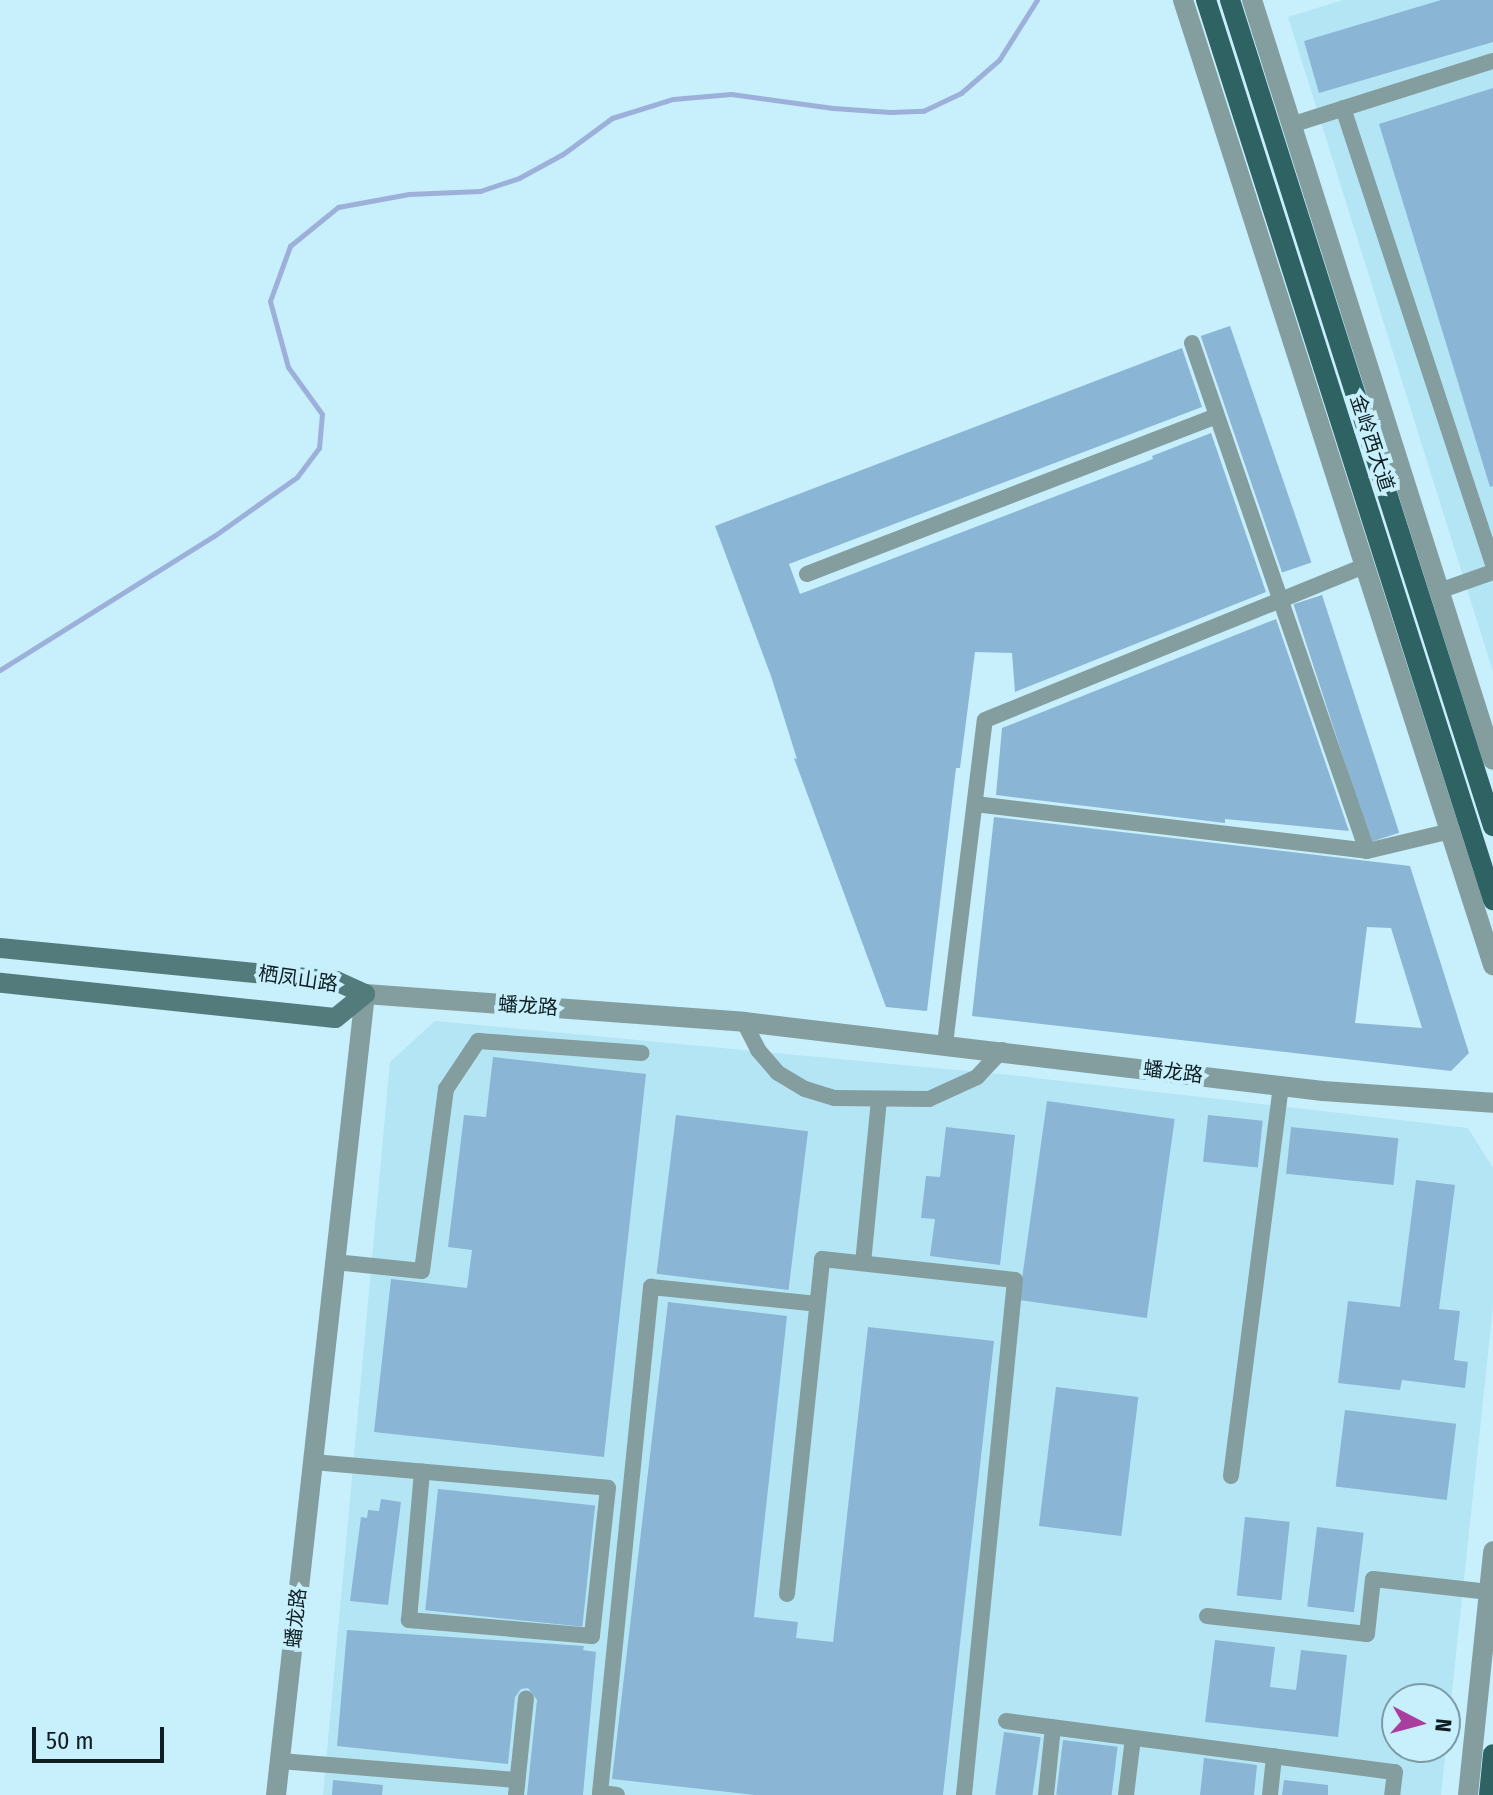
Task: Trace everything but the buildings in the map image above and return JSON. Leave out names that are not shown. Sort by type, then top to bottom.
[{"type":"main road","name":"金岭西大道","points":[[1206,0],[1493,900]]},
{"type":"main road","name":"金岭西大道","points":[[1230,0],[1493,826]]},
{"type":"main road","name":"栖凤山路","points":[[0,948],[336,981],[365,994],[335,1018],[0,983]]},
{"type":"main road","points":[[1489,1795],[1493,1754]]},
{"type":"street","points":[[1183,0],[1493,965]]},
{"type":"street","points":[[1252,0],[1493,760]]},
{"type":"street","points":[[1291,125],[1493,61]]},
{"type":"street","points":[[1343,108],[1493,563]]},
{"type":"street","points":[[1192,343],[1367,851]]},
{"type":"street","points":[[807,574],[1217,416]]},
{"type":"street","points":[[945,1044],[985,720],[1364,566]]},
{"type":"street","points":[[1439,591],[1493,572]]},
{"type":"street","points":[[975,804],[1367,851],[1450,831]]},
{"type":"street","name":"蟠龙路","points":[[276,1795],[365,994],[744,1022],[1281,1085],[1493,1103]]},
{"type":"street","points":[[744,1022],[767,1062],[791,1082],[835,1098],[913,1101],[946,1094],[977,1077],[1002,1050]]},
{"type":"street","points":[[335,1262],[422,1271],[446,1089],[478,1041],[642,1053]]},
{"type":"street","points":[[1231,1476],[1281,1085]]},
{"type":"street","points":[[863,1263],[879,1101]]},
{"type":"street","points":[[787,1594],[822,1259],[1015,1280],[964,1795]]},
{"type":"street","points":[[617,1795],[600,1793],[651,1287],[817,1304]]},
{"type":"street","points":[[313,1462],[608,1488],[592,1636],[409,1620],[422,1472]]},
{"type":"street","points":[[1468,1795],[1493,1551]]},
{"type":"street","points":[[1207,1616],[1367,1634],[1373,1579],[1489,1592]]},
{"type":"street","points":[[280,1761],[517,1788],[526,1699]]},
{"type":"street","points":[[1006,1721],[1395,1772],[1392,1795]]},
{"type":"street","points":[[1046,1795],[1053,1727]]},
{"type":"street","points":[[1126,1795],[1133,1738]]},
{"type":"street","points":[[1270,1795],[1274,1756]]},
{"type":"shaded area","points":[[1343,0],[1493,0],[1493,672],[1288,17]]},
{"type":"shaded area","points":[[435,1021],[1010,1075],[1468,1128],[1493,1168],[1493,1307],[1453,1683],[1381,1683],[1381,1763],[1444,1763],[1441,1795],[323,1795],[390,1062]]},
{"type":"waterway","points":[[0,670],[214,536],[297,477],[319,448],[322,414],[288,367],[270,301],[290,246],[338,207],[409,194],[480,191],[519,178],[563,154],[612,118],[673,99],[731,94],[833,108],[923,111],[961,93],[999,60],[1037,0]]}]
